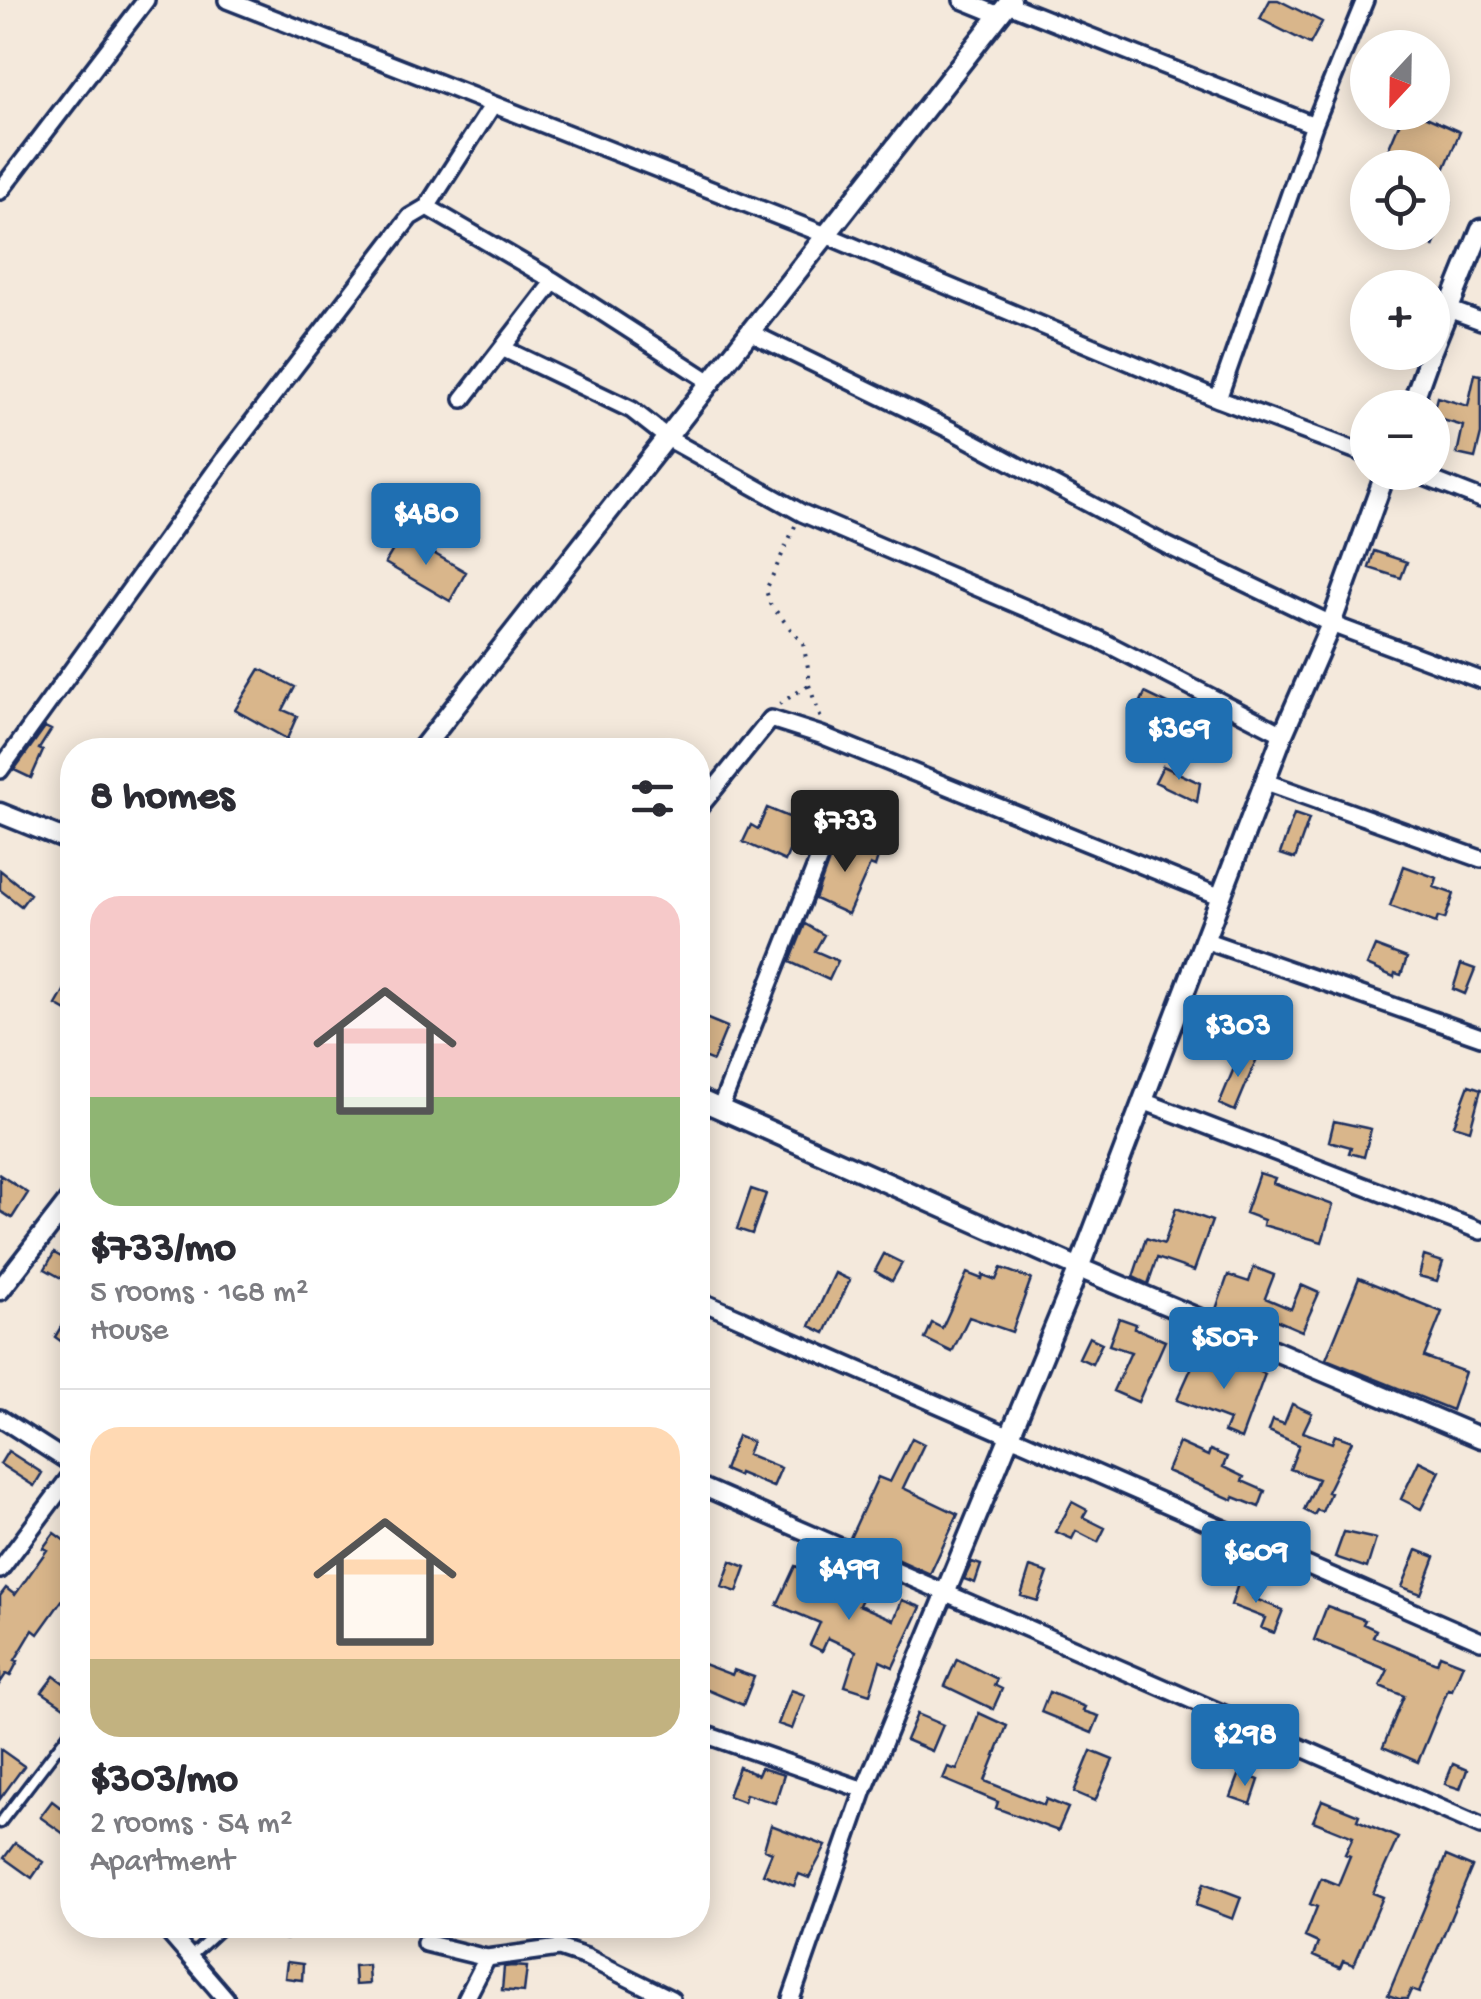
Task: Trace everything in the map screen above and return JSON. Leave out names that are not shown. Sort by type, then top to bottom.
[{"type":"street","points":[[0,190],[146,0]]},
{"type":"street","points":[[226,0],[826,235],[1350,449]]},
{"type":"street","points":[[962,0],[1006,6],[1314,125]]},
{"type":"street","points":[[1218,398],[1314,125],[1364,0]]},
{"type":"street","points":[[431,738],[1006,6]]},
{"type":"street","points":[[0,770],[224,458],[410,217],[427,208],[492,106]]},
{"type":"street","points":[[427,208],[554,282],[712,383]]},
{"type":"street","points":[[1450,304],[1481,228]]},
{"type":"street","points":[[463,400],[554,282]]},
{"type":"street","points":[[1450,310],[1481,321]]},
{"type":"street","points":[[751,333],[951,430],[1166,545],[1330,624],[1481,680]]},
{"type":"street","points":[[504,349],[632,410],[669,438],[802,513],[1098,638],[1283,734]]},
{"type":"street","points":[[1450,487],[1481,499]]},
{"type":"street","points":[[792,1999],[864,1790],[1079,1268],[1379,490]]},
{"type":"street","points":[[710,795],[771,718],[822,735],[1221,897]]},
{"type":"street","points":[[1266,782],[1481,859]]},
{"type":"street","points":[[0,813],[60,837]]},
{"type":"street","points":[[720,1109],[821,853]]},
{"type":"street","points":[[1204,940],[1481,1037]]},
{"type":"street","points":[[1143,1101],[1481,1231]]},
{"type":"street","points":[[710,1104],[1079,1268],[1481,1438]]},
{"type":"street","points":[[0,1290],[60,1223]]},
{"type":"street","points":[[710,1305],[1481,1641]]},
{"type":"street","points":[[0,1418],[60,1456]]},
{"type":"street","points":[[0,1570],[60,1490]]},
{"type":"street","points":[[710,1490],[1481,1826]]},
{"type":"street","points":[[710,1736],[864,1790]]},
{"type":"street","points":[[173,1938],[226,1999]]},
{"type":"street","points":[[425,1943],[487,1958],[560,1948],[586,1956],[671,1999]]},
{"type":"street","points":[[466,1999],[487,1958]]},
{"type":"lane","points":[[0,1823],[60,1745]]},
{"type":"lane","points":[[190,1957],[211,1938]]},
{"type":"path","points":[[802,513],[766,590],[776,613],[803,644],[810,672],[808,685],[820,711],[822,735]]},
{"type":"path","points":[[771,718],[780,703],[808,685]]},
{"type":"building","points":[[1270,0],[1278,0],[1322,22],[1310,44],[1260,19]]},
{"type":"building","points":[[1450,128],[1460,132],[1450,156],[1450,150],[1388,150],[1396,130]]},
{"type":"building","points":[[1475,374],[1481,375],[1481,434],[1475,458],[1457,454],[1463,426],[1450,422],[1450,401],[1468,406]]},
{"type":"building","points":[[402,535],[466,572],[450,601],[385,563]]},
{"type":"building","points":[[1374,551],[1407,562],[1401,578],[1369,568]]},
{"type":"building","points":[[260,669],[295,687],[283,710],[297,716],[287,738],[235,710]]},
{"type":"building","points":[[1145,693],[1187,713],[1179,729],[1137,710]]},
{"type":"building","points":[[45,727],[51,730],[39,749],[43,751],[31,778],[14,770]]},
{"type":"building","points":[[1163,766],[1200,783],[1197,802],[1155,782]]},
{"type":"building","points":[[767,808],[801,822],[785,861],[743,842],[751,825],[758,829]]},
{"type":"building","points":[[1294,814],[1309,819],[1295,859],[1280,854]]},
{"type":"building","points":[[837,838],[879,854],[848,914],[815,899]]},
{"type":"building","points":[[1404,866],[1437,878],[1434,887],[1454,894],[1445,919],[1438,917],[1436,923],[1390,906]]},
{"type":"building","points":[[0,870],[30,894],[21,906],[0,890]]},
{"type":"building","points":[[805,924],[824,935],[815,951],[838,961],[829,980],[790,962]]},
{"type":"building","points":[[1375,946],[1407,958],[1401,975],[1395,973],[1394,977],[1367,965]]},
{"type":"building","points":[[1461,964],[1475,969],[1465,994],[1453,989]]},
{"type":"building","points":[[710,1020],[727,1027],[713,1061],[710,1060]]},
{"type":"building","points":[[1242,1049],[1258,1056],[1235,1111],[1219,1104]]},
{"type":"building","points":[[1469,1085],[1481,1089],[1470,1130],[1454,1125]]},
{"type":"building","points":[[1334,1121],[1371,1129],[1364,1157],[1349,1153],[1351,1147],[1329,1141]]},
{"type":"building","points":[[1259,1173],[1275,1178],[1273,1183],[1333,1205],[1322,1242],[1263,1225],[1264,1220],[1245,1213]]},
{"type":"building","points":[[0,1175],[28,1193],[12,1218],[0,1211]]},
{"type":"building","points":[[751,1189],[766,1194],[752,1234],[737,1229]]},
{"type":"building","points":[[1176,1208],[1212,1221],[1194,1271],[1157,1258],[1148,1284],[1133,1277],[1146,1238],[1164,1244]]},
{"type":"building","points":[[54,1253],[60,1256],[60,1277],[45,1269]]},
{"type":"building","points":[[884,1254],[902,1263],[892,1281],[875,1271]]},
{"type":"building","points":[[1424,1256],[1443,1262],[1437,1281],[1419,1276]]},
{"type":"building","points":[[1254,1267],[1274,1275],[1265,1298],[1291,1309],[1301,1285],[1319,1293],[1302,1331],[1260,1313],[1258,1318],[1249,1315],[1245,1325],[1215,1312],[1228,1275],[1249,1282]]},
{"type":"building","points":[[1001,1268],[1031,1279],[1012,1332],[969,1317],[952,1352],[925,1339],[932,1323],[942,1328],[967,1273],[996,1280]]},
{"type":"building","points":[[835,1273],[850,1280],[825,1333],[810,1326]]},
{"type":"building","points":[[1359,1278],[1442,1312],[1424,1357],[1465,1372],[1452,1410],[1326,1359]]},
{"type":"building","points":[[1119,1318],[1165,1341],[1138,1402],[1113,1391],[1131,1352],[1109,1345]]},
{"type":"building","points":[[1089,1337],[1102,1343],[1092,1364],[1079,1358]]},
{"type":"building","points":[[1224,1355],[1265,1374],[1241,1439],[1224,1432],[1229,1420],[1177,1400],[1195,1360],[1218,1370]]},
{"type":"building","points":[[1292,1404],[1312,1413],[1303,1432],[1332,1443],[1335,1435],[1352,1441],[1327,1492],[1330,1493],[1322,1512],[1317,1510],[1314,1515],[1304,1510],[1318,1479],[1290,1469],[1299,1445],[1269,1431],[1273,1420],[1284,1424]]},
{"type":"building","points":[[737,1436],[752,1442],[747,1454],[781,1468],[773,1487],[724,1470]]},
{"type":"building","points":[[912,1438],[924,1444],[903,1488],[958,1514],[930,1574],[850,1538],[878,1477],[890,1482]]},
{"type":"building","points":[[1179,1443],[1208,1456],[1210,1450],[1227,1457],[1223,1467],[1265,1491],[1259,1507],[1167,1471]]},
{"type":"building","points":[[8,1451],[42,1473],[34,1486],[0,1464]]},
{"type":"building","points":[[1419,1461],[1440,1471],[1421,1509],[1401,1499]]},
{"type":"building","points":[[1072,1502],[1087,1510],[1083,1517],[1105,1528],[1098,1542],[1076,1531],[1072,1539],[1056,1532]]},
{"type":"building","points":[[1344,1532],[1376,1539],[1367,1568],[1335,1557]]},
{"type":"building","points":[[54,1533],[60,1537],[60,1603],[38,1634],[33,1630],[10,1676],[6,1674],[0,1683],[0,1596],[6,1588],[15,1595],[47,1550],[43,1548]]},
{"type":"building","points":[[1417,1550],[1435,1557],[1421,1594],[1402,1587]]},
{"type":"building","points":[[731,1561],[746,1567],[737,1592],[722,1587]]},
{"type":"building","points":[[972,1562],[981,1565],[975,1583],[964,1579]]},
{"type":"building","points":[[795,1566],[827,1579],[830,1573],[854,1584],[850,1593],[862,1599],[859,1605],[894,1620],[902,1600],[921,1607],[893,1667],[880,1661],[870,1694],[845,1686],[856,1651],[828,1638],[822,1651],[810,1645],[820,1623],[777,1605]]},
{"type":"building","points":[[1030,1567],[1048,1573],[1038,1601],[1021,1596]]},
{"type":"building","points":[[1239,1581],[1257,1588],[1253,1598],[1283,1610],[1274,1633],[1261,1628],[1265,1618],[1231,1605]]},
{"type":"building","points":[[1327,1606],[1365,1620],[1363,1624],[1376,1630],[1373,1637],[1437,1663],[1440,1655],[1463,1664],[1452,1690],[1448,1689],[1418,1762],[1383,1747],[1404,1696],[1380,1686],[1388,1670],[1314,1640]]},
{"type":"building","points":[[957,1659],[997,1679],[994,1685],[1002,1689],[993,1709],[945,1686]]},
{"type":"building","points":[[710,1667],[732,1675],[734,1670],[754,1677],[743,1705],[710,1691]]},
{"type":"building","points":[[54,1676],[60,1680],[60,1704],[42,1692]]},
{"type":"building","points":[[791,1690],[805,1695],[792,1729],[778,1724]]},
{"type":"building","points":[[1049,1692],[1099,1716],[1092,1733],[1041,1712]]},
{"type":"building","points":[[979,1713],[1007,1726],[985,1781],[1044,1805],[1046,1799],[1068,1808],[1058,1831],[996,1808],[998,1802],[943,1779],[948,1767],[957,1770]]},
{"type":"building","points":[[917,1714],[943,1725],[932,1751],[906,1740]]},
{"type":"building","points":[[0,1749],[24,1766],[0,1799]]},
{"type":"building","points":[[1091,1751],[1113,1760],[1095,1801],[1074,1792]]},
{"type":"building","points":[[1453,1764],[1467,1770],[1460,1789],[1445,1784]]},
{"type":"building","points":[[739,1767],[758,1775],[761,1768],[784,1775],[775,1803],[746,1794],[744,1802],[728,1796]]},
{"type":"building","points":[[1240,1773],[1259,1780],[1251,1804],[1231,1797]]},
{"type":"building","points":[[1322,1800],[1359,1815],[1357,1820],[1398,1838],[1373,1893],[1383,1897],[1354,1965],[1343,1961],[1340,1968],[1313,1956],[1318,1943],[1305,1937],[1317,1907],[1310,1904],[1321,1878],[1338,1885],[1353,1837],[1313,1821]]},
{"type":"building","points":[[52,1801],[60,1807],[60,1831],[40,1817]]},
{"type":"building","points":[[771,1825],[826,1846],[809,1878],[799,1874],[794,1886],[763,1874],[772,1852],[764,1849]]},
{"type":"building","points":[[15,1843],[43,1862],[32,1878],[4,1858]]},
{"type":"building","points":[[1446,1856],[1472,1867],[1419,1993],[1411,1990],[1407,1999],[1388,1995]]},
{"type":"building","points":[[1204,1883],[1241,1897],[1233,1919],[1196,1905]]},
{"type":"building","points":[[287,1962],[303,1964],[302,1980],[285,1978]]},
{"type":"building","points":[[368,1965],[369,1984],[355,1985],[354,1966]]},
{"type":"building","points":[[504,1967],[527,1967],[524,1992],[502,1990]]}]
